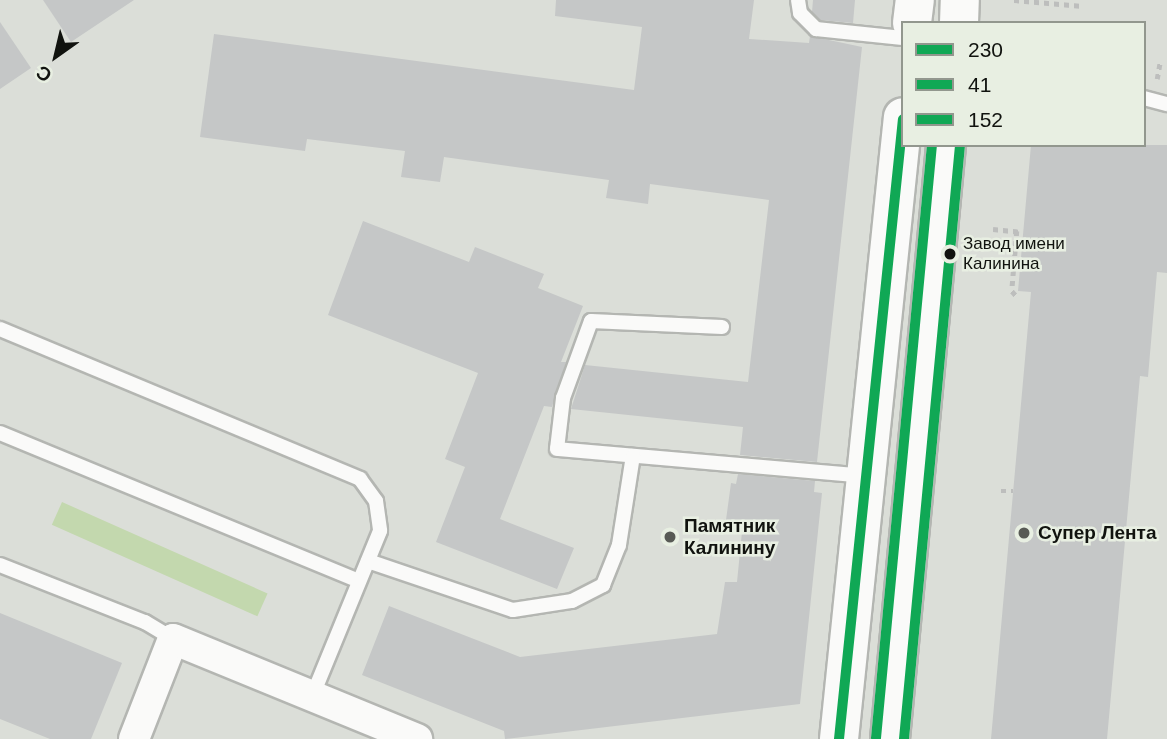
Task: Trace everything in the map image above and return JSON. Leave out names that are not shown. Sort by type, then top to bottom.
[{"type":"main road","points":[[912,21],[915,0]]},
{"type":"main road","points":[[959,21],[960,0]]},
{"type":"main road","points":[[839,739],[901,136]]},
{"type":"main road","points":[[890,739],[946,147]]},
{"type":"street","points":[[134,739],[173,639],[417,739]]},
{"type":"lane","points":[[798,0],[800,13],[816,29],[901,38]]},
{"type":"lane","points":[[1146,99],[1167,104]]},
{"type":"lane","points":[[722,327],[591,321],[563,398],[557,449],[866,477]]},
{"type":"lane","points":[[0,330],[360,480],[376,500],[380,531],[312,697]]},
{"type":"lane","points":[[0,433],[359,582]]},
{"type":"lane","points":[[368,561],[513,610],[572,601],[603,585],[619,545],[633,456]]},
{"type":"lane","points":[[0,565],[145,622],[173,639]]},
{"type":"path","points":[[1014,0],[1083,6]]},
{"type":"path","points":[[1156,84],[1160,62]]},
{"type":"path","points":[[993,229],[1020,232],[1012,291],[1018,298]]},
{"type":"path","points":[[1000,491],[1013,491]]},
{"type":"green space","points":[[62,502],[268,594],[257,616],[52,525]]},
{"type":"building","points":[[43,0],[134,0],[71,42]]},
{"type":"building","points":[[556,0],[754,0],[749,39],[809,43],[810,36],[862,47],[817,462],[740,455],[743,427],[571,409],[585,365],[748,382],[769,200],[650,184],[648,204],[606,198],[609,180],[444,157],[440,182],[401,177],[405,151],[307,139],[305,151],[200,137],[214,34],[634,90],[642,27],[555,16]]},
{"type":"building","points":[[813,0],[855,0],[853,23],[820,20],[812,12]]},
{"type":"building","points":[[0,22],[31,68],[0,89]]},
{"type":"building","points":[[1167,145],[1167,273],[1157,272],[1148,377],[1140,376],[1107,739],[991,739],[1031,292],[1018,291],[1031,147]]},
{"type":"building","points":[[363,221],[469,262],[475,247],[544,274],[538,288],[583,306],[561,362],[566,362],[552,407],[544,406],[500,519],[574,548],[557,589],[436,542],[465,467],[445,459],[478,373],[328,315]]},
{"type":"building","points":[[738,474],[815,481],[814,492],[822,493],[800,704],[505,739],[504,731],[362,675],[389,606],[520,657],[717,634],[725,582],[737,582],[743,522],[726,520],[731,483],[736,484]]},
{"type":"building","points":[[0,613],[122,663],[91,739],[50,739],[0,719]]},
{"type":"transit line","name":"230","points":[[839,739],[901,138]]},
{"type":"transit line","name":"152","points":[[876,738],[932,147]]},
{"type":"transit line","name":"41","points":[[904,739],[960,147]]},
{"type":"place","name":"Завод имени Калинина","points":[[950,254]]},
{"type":"place","name":"Супер Лента","points":[[1024,533]]},
{"type":"place","name":"Памятник Калинину","points":[[670,537]]}]
